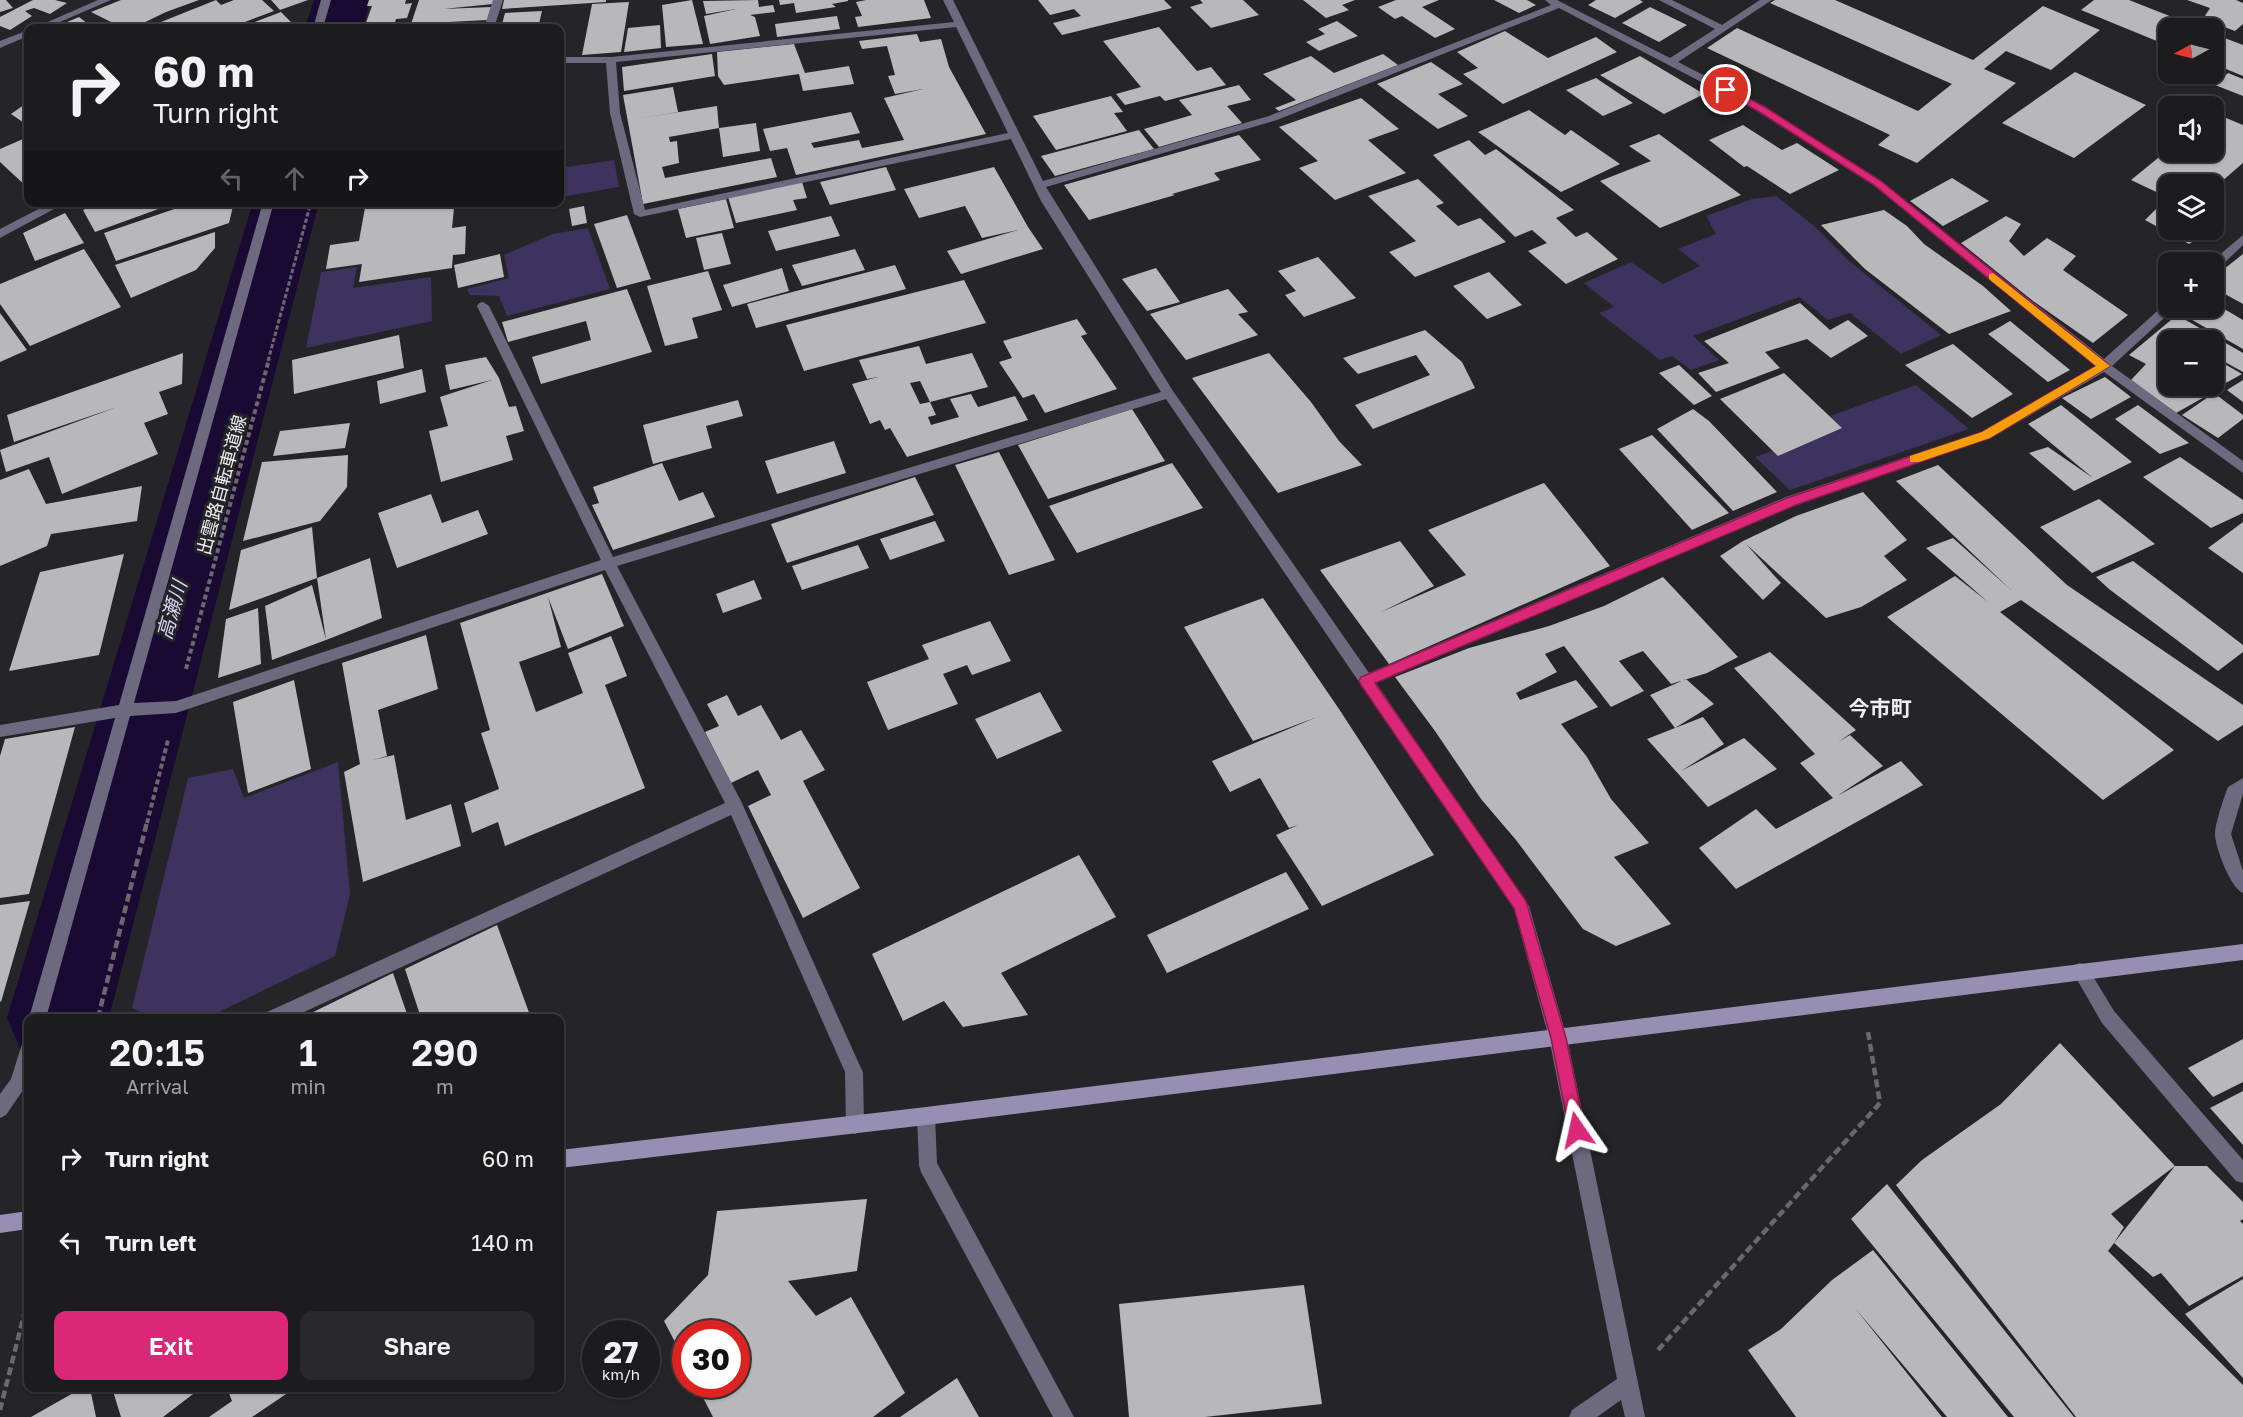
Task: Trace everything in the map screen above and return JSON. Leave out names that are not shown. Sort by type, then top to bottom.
[{"type":"street","points":[[49,24],[106,0]]},
{"type":"street","points":[[319,24],[326,0]]},
{"type":"street","points":[[490,24],[498,0]]},
{"type":"street","points":[[948,0],[1040,185],[1169,394],[1521,906],[1558,1038],[1635,1417]]},
{"type":"street","points":[[1664,0],[1723,29]]},
{"type":"street","points":[[1672,61],[1767,0]]},
{"type":"street","points":[[1040,185],[1272,118],[1554,2],[1761,109],[1877,183],[2104,366],[2243,468]]},
{"type":"street","points":[[564,60],[611,60],[959,24]]},
{"type":"street","points":[[0,45],[24,35]]},
{"type":"street","points":[[611,60],[615,113],[640,214],[1015,135]]},
{"type":"street","points":[[0,234],[52,207]]},
{"type":"street","points":[[38,1014],[268,207]]},
{"type":"street","points":[[2224,257],[2243,239]]},
{"type":"street","points":[[483,306],[609,562],[735,806],[854,1072],[855,1125]]},
{"type":"street","points":[[1366,681],[1791,501],[1986,435],[2104,366],[2158,317]]},
{"type":"street","points":[[0,731],[124,710],[176,707],[609,562],[1169,394]]},
{"type":"street","points":[[2243,785],[2234,792],[2223,834],[2235,873],[2243,886]]},
{"type":"street","points":[[282,1014],[735,806]]},
{"type":"street","points":[[564,1159],[855,1125],[2243,952]]},
{"type":"street","points":[[2080,971],[2108,1017],[2243,1174]]},
{"type":"street","points":[[0,1109],[19,1083],[24,1069]]},
{"type":"street","points":[[926,1116],[928,1166],[1064,1417]]},
{"type":"street","points":[[0,1224],[24,1221]]},
{"type":"street","points":[[1579,1417],[1627,1384]]},
{"type":"path","name":"出雲路自転車道線","points":[[99,1014],[176,707],[310,207]]},
{"type":"path","points":[[1627,1384],[1880,1103],[1863,999]]},
{"type":"path","points":[[0,1410],[24,1315]]},
{"type":"shaded area","points":[[614,160],[619,187],[564,196],[564,167]]},
{"type":"shaded area","points":[[1776,196],[1813,225],[1849,261],[1941,335],[1901,354],[1850,313],[1828,320],[1799,297],[1693,336],[1719,360],[1691,370],[1672,356],[1660,360],[1599,313],[1614,307],[1584,283],[1631,262],[1663,284],[1700,266],[1678,249],[1716,234],[1706,216],[1752,199]]},
{"type":"shaded area","points":[[588,228],[610,289],[507,316],[499,296],[470,295],[467,289],[509,278],[504,255],[552,234]]},
{"type":"shaded area","points":[[357,267],[353,288],[431,277],[432,321],[306,348],[321,272]]},
{"type":"shaded area","points":[[1916,385],[1969,429],[1790,490],[1755,457],[1841,427],[1830,416]]},
{"type":"shaded area","points":[[338,762],[350,894],[335,956],[214,1014],[146,1014],[132,1008],[188,778],[233,769],[244,798]]},
{"type":"building","points":[[0,0],[6,0],[13,8],[0,12]]},
{"type":"building","points":[[33,0],[55,0],[67,3],[50,14],[34,8],[25,11],[32,16],[10,30],[0,26],[0,17]]},
{"type":"building","points":[[121,0],[199,0],[141,24],[115,24],[91,12]]},
{"type":"building","points":[[216,0],[221,5],[234,0],[262,0],[274,11],[240,24],[156,24]]},
{"type":"building","points":[[271,0],[308,0],[280,10]]},
{"type":"building","points":[[369,0],[406,0],[405,4],[412,3],[407,18],[396,19],[394,24],[365,24],[372,6],[367,6]]},
{"type":"building","points":[[419,0],[494,0],[493,4],[443,9],[491,7],[487,20],[411,24]]},
{"type":"building","points":[[504,0],[606,0],[606,2],[502,9]]},
{"type":"building","points":[[692,0],[703,44],[666,47],[662,5]]},
{"type":"building","points":[[758,0],[759,7],[773,5],[775,12],[750,15],[755,17],[760,36],[710,44],[704,16],[736,9],[706,14],[703,1]]},
{"type":"building","points":[[779,0],[848,1],[832,4],[836,7],[796,13],[794,3],[780,5]]},
{"type":"building","points":[[924,0],[931,18],[858,27],[855,17],[862,16],[856,2]]},
{"type":"building","points":[[1038,0],[1164,0],[1172,8],[1062,35],[1053,23],[1081,16],[1074,9],[1050,15]]},
{"type":"building","points":[[1200,0],[1243,0],[1259,15],[1211,28],[1190,7],[1203,3]]},
{"type":"building","points":[[1303,0],[1355,0],[1342,5],[1349,10],[1326,18]]},
{"type":"building","points":[[1396,0],[1439,0],[1422,7],[1455,29],[1435,38],[1402,16],[1395,19],[1378,7]]},
{"type":"building","points":[[1494,0],[1527,0],[1536,5],[1519,13]]},
{"type":"building","points":[[1596,0],[1640,0],[1643,2],[1615,18],[1588,5]]},
{"type":"building","points":[[1775,0],[1835,0],[1973,60],[2043,6],[2100,30],[2051,70],[2006,51],[1984,69],[2016,83],[1917,163],[1878,145],[1890,135],[1707,48],[1737,28],[1918,111],[1952,84],[1770,3]]},
{"type":"building","points":[[2094,0],[2129,0],[2175,18],[2158,18],[2158,42],[2081,10]]},
{"type":"building","points":[[2187,0],[2236,0],[2243,3],[2243,24],[2235,31],[2224,27],[2224,18],[2204,18],[2210,8]]},
{"type":"building","points":[[629,2],[621,52],[582,55],[592,4]]},
{"type":"building","points":[[1650,7],[1687,25],[1659,42],[1622,23]]},
{"type":"building","points":[[542,11],[539,24],[502,24],[505,13]]},
{"type":"building","points":[[281,12],[291,22],[285,24],[250,24]]},
{"type":"building","points":[[837,16],[840,29],[777,37],[775,24]]},
{"type":"building","points":[[79,17],[88,24],[62,24]]},
{"type":"building","points":[[1337,21],[1358,36],[1319,51],[1306,42],[1325,34],[1318,29]]},
{"type":"building","points":[[660,25],[661,48],[624,52],[628,28]]},
{"type":"building","points":[[1159,27],[1197,71],[1211,67],[1226,85],[1165,101],[1160,96],[1125,105],[1116,94],[1141,87],[1103,41]]},
{"type":"building","points":[[1505,31],[1548,58],[1596,37],[1617,52],[1503,104],[1463,74],[1478,68],[1457,52]]},
{"type":"building","points":[[917,34],[920,42],[941,39],[949,67],[986,134],[796,175],[787,148],[770,151],[763,129],[851,112],[860,133],[811,143],[814,148],[859,140],[862,148],[904,140],[884,98],[923,89],[895,94],[888,76],[895,75],[887,46],[862,49],[859,41]]},
{"type":"building","points":[[2224,38],[2243,45],[2243,76],[2224,68]]},
{"type":"building","points":[[794,44],[805,73],[849,66],[854,84],[803,91],[799,74],[724,85],[718,76],[717,52]]},
{"type":"building","points":[[712,54],[715,76],[624,91],[622,67]]},
{"type":"building","points":[[1383,54],[1398,65],[1279,111],[1275,108],[1296,100],[1263,74],[1311,56],[1334,73]]},
{"type":"building","points":[[1640,56],[1704,94],[1664,114],[1600,75]]},
{"type":"building","points":[[1431,62],[1463,84],[1438,94],[1468,116],[1438,129],[1377,84]]},
{"type":"building","points":[[2075,72],[2146,105],[2074,158],[2002,123]]},
{"type":"building","points":[[2228,73],[2243,79],[2243,96],[2215,85],[2224,84],[2224,77]]},
{"type":"building","points":[[1596,78],[1633,103],[1603,116],[1566,90]]},
{"type":"building","points":[[1239,85],[1251,100],[1227,106],[1242,123],[1159,147],[1144,129],[1192,115],[1179,100]]},
{"type":"building","points":[[673,87],[678,112],[635,119],[717,106],[719,128],[669,137],[670,142],[677,141],[679,163],[662,167],[665,178],[771,158],[777,177],[643,204],[623,95]]},
{"type":"building","points":[[1111,96],[1123,112],[1114,113],[1127,131],[1056,150],[1033,116]]},
{"type":"building","points":[[1361,98],[1399,129],[1368,140],[1406,173],[1335,200],[1299,168],[1318,161],[1279,127]]},
{"type":"building","points":[[24,105],[24,123],[11,114]]},
{"type":"building","points":[[1529,110],[1565,135],[1571,130],[1620,164],[1561,192],[1478,132]]},
{"type":"building","points":[[2224,117],[2243,125],[2243,163],[2224,179],[2224,174],[2158,174],[2158,193],[2131,180],[2158,158],[2158,162],[2224,162]]},
{"type":"building","points":[[756,123],[760,151],[723,157],[719,128]]},
{"type":"building","points":[[1743,125],[1782,150],[1797,143],[1839,170],[1790,194],[1747,166],[1744,167],[1709,140]]},
{"type":"building","points":[[1139,130],[1154,149],[1055,176],[1041,156]]},
{"type":"building","points":[[1659,134],[1741,195],[1660,228],[1600,181],[1651,161],[1629,146]]},
{"type":"building","points":[[1239,135],[1261,160],[1214,173],[1220,180],[1089,220],[1064,185]]},
{"type":"building","points":[[24,140],[24,184],[0,162],[0,149]]},
{"type":"building","points":[[1469,140],[1485,155],[1496,149],[1574,210],[1556,218],[1576,237],[1587,232],[1618,259],[1566,284],[1528,251],[1547,243],[1532,230],[1515,237],[1433,155]]},
{"type":"building","points":[[886,167],[896,190],[830,205],[820,182]]},
{"type":"building","points":[[994,167],[1043,249],[961,274],[947,251],[1018,230],[982,238],[965,206],[919,218],[904,189]]},
{"type":"building","points":[[1952,178],[1989,201],[1943,226],[1910,201]]},
{"type":"building","points":[[1418,179],[1444,203],[1436,206],[1458,226],[1480,218],[1506,242],[1415,277],[1389,252],[1416,241],[1368,196]]},
{"type":"building","points":[[802,182],[807,198],[793,200],[797,210],[736,223],[728,197]]},
{"type":"building","points":[[726,199],[734,228],[686,238],[678,209]]},
{"type":"building","points":[[584,206],[587,223],[572,226],[569,209]]},
{"type":"building","points":[[89,207],[164,207],[95,232],[83,210]]},
{"type":"building","points":[[180,207],[233,207],[229,223],[116,261],[104,233]]},
{"type":"building","points":[[365,207],[454,208],[452,228],[466,226],[465,254],[453,255],[452,268],[359,282],[362,264],[326,269],[330,245],[359,241]]},
{"type":"building","points":[[2158,207],[2158,227],[2145,220]]},
{"type":"building","points":[[1884,210],[1907,226],[1924,244],[1983,286],[2011,311],[1949,334],[1865,269],[1821,225]]},
{"type":"building","points":[[65,213],[84,243],[35,261],[23,233]]},
{"type":"building","points":[[627,215],[651,279],[617,288],[594,224]]},
{"type":"building","points":[[831,216],[840,236],[776,251],[768,231]]},
{"type":"building","points":[[2006,216],[2021,224],[2009,241],[2024,256],[2047,238],[2076,256],[2063,270],[2128,315],[2093,343],[2033,301],[1961,243]]},
{"type":"building","points":[[215,232],[215,248],[196,270],[131,298],[115,265]]},
{"type":"building","points":[[722,233],[731,264],[704,270],[696,238]]},
{"type":"building","points":[[2182,240],[2195,240],[2189,244]]},
{"type":"building","points":[[84,249],[121,307],[30,346],[0,304],[0,284]]},
{"type":"building","points":[[855,249],[865,270],[802,286],[792,265]]},
{"type":"building","points":[[500,254],[504,277],[458,288],[454,265]]},
{"type":"building","points":[[2243,254],[2243,304],[2224,294],[2224,269]]},
{"type":"building","points":[[1318,257],[1356,298],[1304,317],[1285,295],[1296,291],[1278,271]]},
{"type":"building","points":[[895,265],[906,289],[756,328],[747,304]]},
{"type":"building","points":[[782,268],[789,291],[732,307],[723,285]]},
{"type":"building","points":[[1156,268],[1180,302],[1147,311],[1122,279]]},
{"type":"building","points":[[708,271],[722,310],[692,318],[698,338],[665,346],[647,286]]},
{"type":"building","points":[[1489,272],[1522,305],[1487,319],[1453,286]]},
{"type":"building","points":[[964,280],[986,323],[804,371],[786,325]]},
{"type":"building","points":[[627,289],[652,352],[541,384],[532,357],[591,340],[586,321],[508,342],[502,322]]},
{"type":"building","points":[[1228,289],[1248,312],[1238,314],[1258,335],[1186,360],[1150,314]]},
{"type":"building","points":[[1800,303],[1830,330],[1848,320],[1868,336],[1831,358],[1807,339],[1765,352],[1780,368],[1716,392],[1698,373],[1729,363],[1704,341]]},
{"type":"building","points":[[2224,309],[2243,320],[2243,349],[2224,338],[2224,330],[2210,330],[2189,318],[2224,318]]},
{"type":"building","points":[[0,313],[27,350],[0,362]]},
{"type":"building","points":[[2173,318],[2182,318],[2203,330],[2159,330]]},
{"type":"building","points":[[1077,319],[1087,334],[1081,336],[1117,389],[1045,413],[1034,394],[1023,398],[999,362],[1012,358],[1003,341]]},
{"type":"building","points":[[2010,321],[2070,370],[2048,382],[1988,334]]},
{"type":"building","points":[[1425,330],[1462,362],[1475,388],[1373,429],[1355,405],[1430,375],[1416,355],[1358,374],[1343,358]]},
{"type":"building","points":[[2158,331],[2158,396],[2206,396],[2176,413],[2131,380],[2146,364],[2129,355]]},
{"type":"building","points":[[399,335],[404,368],[294,394],[292,360]]},
{"type":"building","points":[[2224,342],[2243,353],[2243,372],[2224,362]]},
{"type":"building","points":[[1953,344],[2013,394],[1972,418],[1905,365]]},
{"type":"building","points":[[919,346],[926,364],[972,353],[988,387],[930,402],[936,415],[928,417],[931,425],[959,417],[950,399],[971,394],[978,407],[1015,396],[1028,420],[907,457],[890,428],[885,430],[880,420],[870,424],[852,384],[878,377],[867,379],[859,360]],"holes":[[[920,381],[930,402],[920,404],[910,383]]]},
{"type":"building","points":[[183,353],[182,384],[159,392],[168,414],[144,423],[158,454],[62,494],[49,457],[6,472],[0,450],[117,407],[14,442],[7,415]]},
{"type":"building","points":[[1269,353],[1311,402],[1339,441],[1362,465],[1278,493],[1192,378]]},
{"type":"building","points":[[486,357],[499,378],[509,407],[516,406],[524,431],[506,436],[513,460],[441,482],[429,431],[448,426],[440,397],[492,380],[450,390],[445,365]]},
{"type":"building","points":[[2224,364],[2242,374],[2224,384]]},
{"type":"building","points":[[1679,365],[1712,396],[1694,405],[1659,373]]},
{"type":"building","points":[[422,369],[426,392],[380,404],[377,381]]},
{"type":"building","points":[[1784,373],[1842,428],[1778,456],[1720,399]]},
{"type":"building","points":[[2105,377],[2131,397],[2091,419],[2062,398]]},
{"type":"building","points":[[2243,380],[2243,402],[2227,390]]},
{"type":"building","points":[[2210,396],[2218,396],[2243,415],[2243,419],[2218,438],[2182,415]]},
{"type":"building","points":[[738,400],[743,416],[706,426],[712,448],[653,464],[643,425]]},
{"type":"building","points":[[2061,405],[2132,462],[2074,491],[2029,453],[2048,447],[2093,478],[2028,424]]},
{"type":"building","points":[[2138,405],[2189,443],[2160,454],[2115,419]]},
{"type":"building","points":[[1132,409],[1165,461],[1048,499],[1018,445]]},
{"type":"building","points":[[1693,409],[1709,421],[1777,492],[1733,511],[1657,429]]},
{"type":"building","points":[[350,423],[345,448],[273,456],[280,431]]},
{"type":"building","points":[[1652,435],[1729,513],[1692,530],[1619,449]]},
{"type":"building","points":[[834,441],[846,473],[777,494],[765,461]]},
{"type":"building","points":[[999,452],[1055,560],[1009,575],[955,465]]},
{"type":"building","points":[[348,455],[347,487],[320,521],[243,541],[262,462]]},
{"type":"building","points":[[2180,457],[2243,500],[2243,513],[2211,528],[2143,477]]},
{"type":"building","points":[[662,463],[679,501],[703,492],[715,517],[613,550],[592,505],[599,503],[593,487]]},
{"type":"building","points":[[1172,463],[1203,508],[1077,553],[1049,506]]},
{"type":"building","points":[[1938,465],[2067,585],[2243,705],[2243,725],[2218,741],[2021,600],[2000,612],[2174,750],[2103,800],[1887,617],[1955,576],[1988,602],[1926,548],[1953,538],[2011,590],[1896,481]]},
{"type":"building","points":[[29,469],[46,504],[142,486],[137,521],[51,534],[47,546],[0,566],[0,480]]},
{"type":"building","points":[[915,477],[934,515],[787,563],[771,524]]},
{"type":"building","points":[[1544,483],[1610,566],[1389,664],[1320,570],[1400,541],[1434,586],[1381,612],[1466,575],[1428,530]]},
{"type":"building","points":[[1863,492],[1907,540],[1884,556],[1907,580],[1861,607],[1826,618],[1746,544],[1781,583],[1763,600],[1720,556],[1743,541],[1796,516]]},
{"type":"building","points":[[431,494],[442,523],[478,510],[488,534],[397,568],[378,513]]},
{"type":"building","points":[[2099,499],[2155,544],[2092,573],[2040,527]]},
{"type":"building","points":[[935,521],[945,541],[890,560],[880,539]]},
{"type":"building","points":[[2243,522],[2243,573],[2208,548]]},
{"type":"building","points":[[312,527],[317,578],[229,610],[241,550]]},
{"type":"building","points":[[858,545],[869,568],[802,590],[792,566]]},
{"type":"building","points":[[124,554],[99,655],[9,671],[40,572]]},
{"type":"building","points":[[370,558],[382,618],[326,640],[317,578]]},
{"type":"building","points":[[2133,561],[2243,645],[2243,652],[2218,671],[2096,577]]},
{"type":"building","points":[[602,574],[624,626],[568,649],[548,597],[561,647],[519,662],[536,712],[583,693],[568,653],[611,636],[627,676],[605,685],[645,788],[505,846],[498,822],[472,833],[464,803],[499,789],[481,733],[490,730],[460,623]]},
{"type":"building","points":[[1663,577],[1738,657],[1707,673],[1671,684],[1643,651],[1619,661],[1644,691],[1611,707],[1564,646],[1545,654],[1557,672],[1516,693],[1520,700],[1576,680],[1598,707],[1561,724],[1587,757],[1611,799],[1649,843],[1614,857],[1671,924],[1616,946],[1583,929],[1516,840],[1481,799],[1395,677],[1469,648],[1549,626],[1604,606]]},
{"type":"building","points":[[754,580],[762,599],[723,613],[716,594]]},
{"type":"building","points":[[312,585],[326,640],[272,660],[265,606]]},
{"type":"building","points":[[1263,598],[1434,855],[1322,906],[1276,835],[1298,825],[1289,828],[1260,778],[1230,792],[1212,761],[1317,717],[1253,741],[1184,627]]},
{"type":"building","points":[[258,608],[261,664],[218,678],[226,619]]},
{"type":"building","points":[[990,621],[1011,661],[972,675],[967,665],[943,674],[958,704],[888,730],[867,682],[929,659],[922,645]]},
{"type":"building","points":[[426,635],[438,689],[378,710],[387,756],[373,760],[394,755],[406,820],[451,804],[461,846],[363,882],[344,772],[360,764],[342,663]]},
{"type":"building","points":[[1770,652],[1856,730],[1838,742],[1850,735],[1883,766],[1837,796],[1901,761],[1923,785],[1736,889],[1699,848],[1756,809],[1776,829],[1833,798],[1800,763],[1815,754],[1734,668]]},
{"type":"building","points":[[1686,679],[1714,704],[1675,728],[1650,695]]},
{"type":"building","points":[[294,680],[311,769],[248,793],[233,702]]},
{"type":"building","points":[[1040,692],[1062,731],[997,759],[975,719]]},
{"type":"building","points":[[727,695],[738,716],[761,705],[781,740],[801,730],[825,770],[803,781],[860,888],[803,918],[748,806],[771,795],[758,770],[731,783],[705,732],[719,726],[707,704]]},
{"type":"building","points":[[1703,717],[1724,744],[1681,771],[1744,738],[1777,769],[1708,807],[1647,739]]},
{"type":"building","points":[[75,727],[29,894],[0,898],[0,756],[5,739]]},
{"type":"building","points":[[1079,855],[1116,917],[1001,973],[1028,1015],[963,1027],[944,1001],[903,1021],[872,954]]},
{"type":"building","points":[[1286,872],[1309,909],[1167,973],[1147,935]]},
{"type":"building","points":[[30,901],[1,1002],[0,905]]},
{"type":"building","points":[[497,925],[530,1014],[420,1014],[405,969]]},
{"type":"building","points":[[393,973],[407,1014],[309,1014]]},
{"type":"building","points":[[2243,1039],[2243,1082],[2213,1097],[2188,1068]]},
{"type":"building","points":[[2060,1043],[2175,1166],[2111,1214],[2124,1227],[2108,1251],[2243,1385],[2243,1417],[2076,1417],[1896,1185],[1922,1160],[2001,1104]]},
{"type":"building","points":[[2243,1091],[2243,1145],[2210,1108]]},
{"type":"building","points":[[2175,1166],[2207,1166],[2243,1202],[2243,1219],[2240,1221],[2243,1224],[2243,1276],[2189,1306],[2161,1273],[2153,1277],[2114,1243]]},
{"type":"building","points":[[1887,1184],[2074,1417],[2014,1417],[1851,1219]]},
{"type":"building","points":[[867,1199],[857,1271],[788,1281],[816,1316],[851,1297],[905,1393],[873,1417],[713,1417],[703,1398],[750,1398],[750,1320],[672,1320],[672,1336],[664,1321],[708,1275],[717,1211]]},
{"type":"building","points":[[1873,1250],[2008,1417],[1947,1417],[1855,1308],[1942,1417],[1796,1417],[1748,1350],[1781,1329],[1832,1280]]},
{"type":"building","points":[[2243,1279],[2243,1378],[2185,1314]]},
{"type":"building","points":[[1304,1285],[1322,1404],[1205,1417],[1129,1417],[1119,1304]]},
{"type":"building","points":[[957,1378],[979,1417],[900,1417]]},
{"type":"building","points":[[75,1392],[91,1392],[96,1417],[31,1417]]},
{"type":"building","points":[[113,1392],[196,1392],[163,1417],[121,1417]]},
{"type":"building","points":[[229,1392],[289,1392],[252,1417],[209,1417],[232,1401]]},
{"type":"waterway","name":"高瀬川","points":[[335,24],[342,0]]},
{"type":"waterway","name":"高瀬川","points":[[59,1014],[285,207]]},
{"type":"slow traffic","points":[[1914,459],[1986,435],[2104,366],[1993,276]]},
{"type":"district","name":"今市町","points":[[1880,709]]},
{"type":"route","points":[[1577,1130],[1558,1038],[1521,906],[1366,681],[1791,501],[1986,435],[2104,366],[1877,183],[1761,109],[1726,90]]}]
